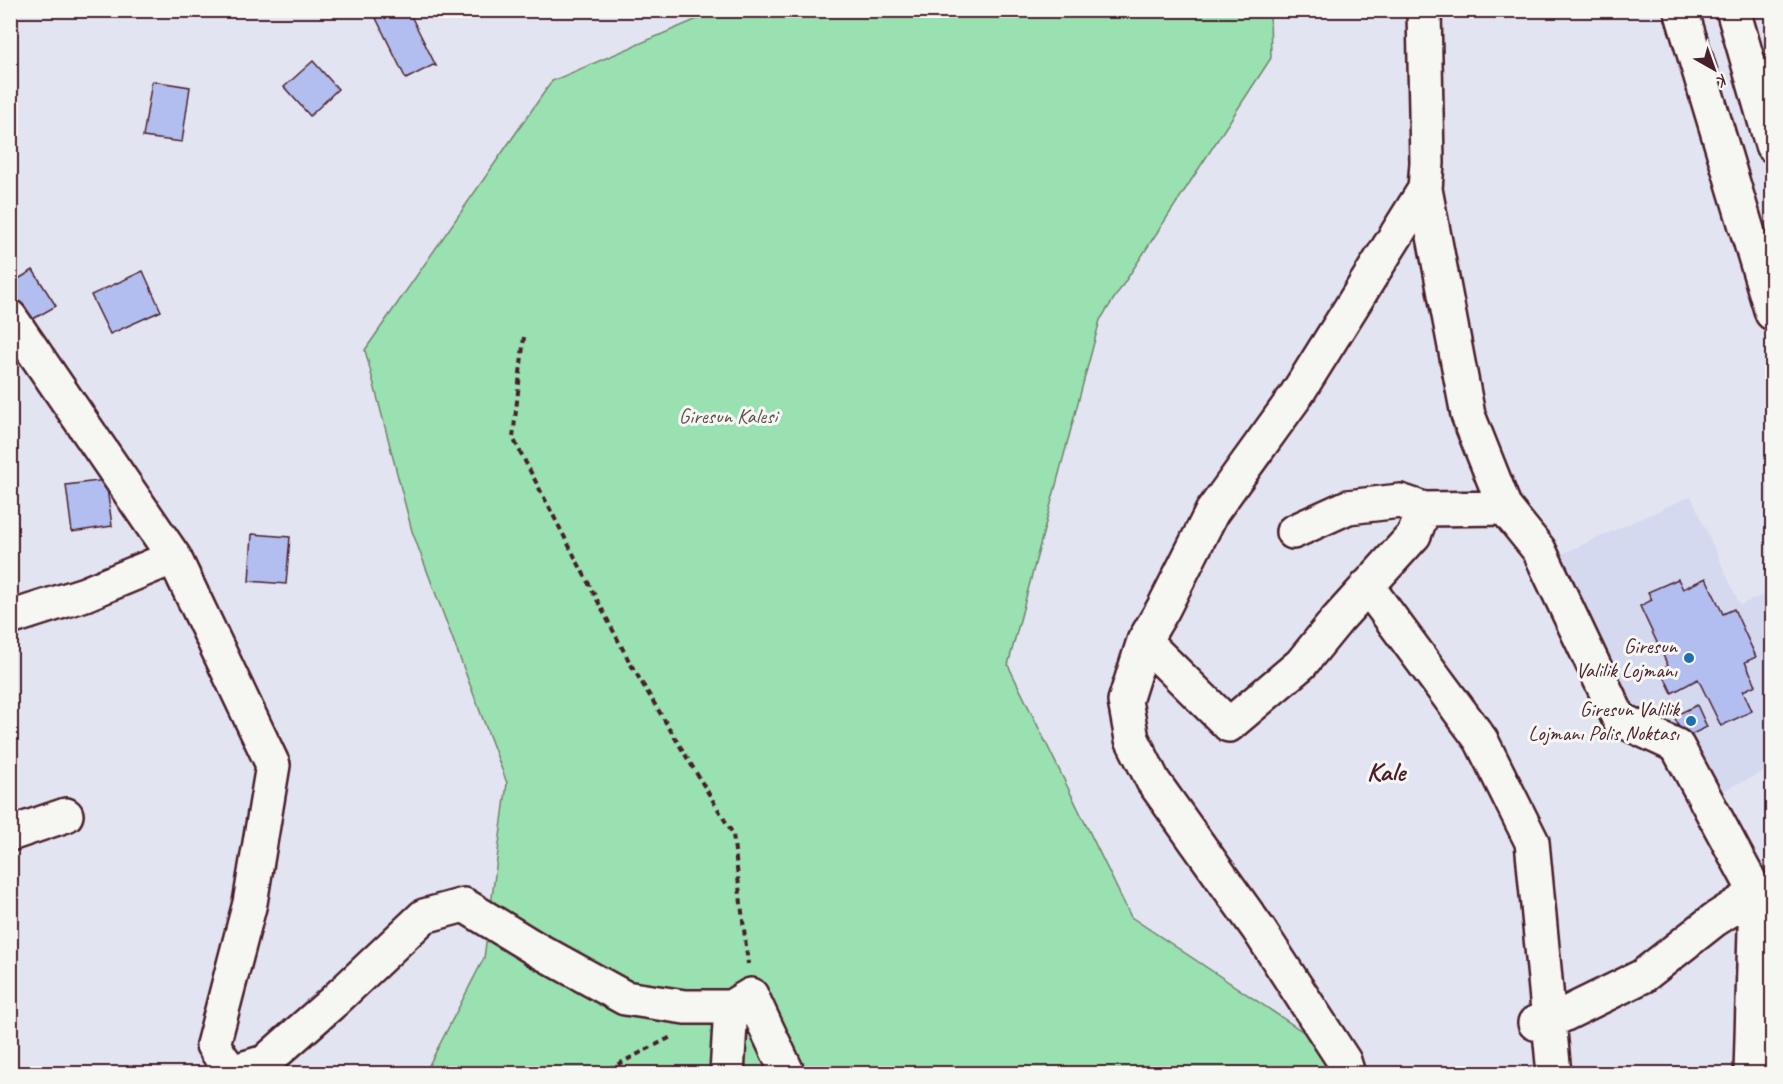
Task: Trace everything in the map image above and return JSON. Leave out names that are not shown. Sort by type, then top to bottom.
[{"type":"main road","points":[[1424,10],[1427,163],[1425,189],[1468,416],[1505,508],[1539,550],[1619,719],[1677,746],[1756,893],[1751,1074]]},
{"type":"main road","points":[[1681,10],[1773,313]]},
{"type":"main road","points":[[1733,10],[1773,145]]},
{"type":"main road","points":[[1348,1074],[1344,1061],[1259,930],[1153,781],[1132,739],[1125,701],[1144,641],[1163,609],[1212,512],[1295,397],[1425,189]]},
{"type":"main road","points":[[10,317],[174,557],[273,765],[250,903],[213,1045],[231,1072],[265,1062],[424,916],[464,905],[536,950],[625,998],[685,1007],[741,1001]]},
{"type":"main road","points":[[1293,532],[1348,507],[1400,501],[1424,509],[1505,508]]},
{"type":"main road","points":[[1144,641],[1229,725],[1301,664],[1413,535],[1424,509]]},
{"type":"main road","points":[[10,618],[85,594],[174,557]]},
{"type":"main road","points":[[1367,586],[1481,741],[1532,842],[1542,1022],[1554,1074]]},
{"type":"main road","points":[[10,834],[66,815]]},
{"type":"main road","points":[[1542,1022],[1643,975],[1714,920],[1756,893]]},
{"type":"main road","points":[[727,1074],[741,1001]]},
{"type":"main road","points":[[741,1001],[788,1074]]},
{"type":"path","points":[[524,337],[513,438],[630,663],[733,834],[741,1001]]},
{"type":"path","points":[[599,1074],[680,1033]]},
{"type":"shaded area","name":"Giresun Valilik Lojmanı","points":[[1691,496],[1740,605],[1772,591],[1772,768],[1711,796],[1629,711],[1559,555]]},
{"type":"green space","name":"Giresun Kalesi","points":[[716,11],[1270,11],[1271,58],[1100,320],[1008,665],[1131,917],[1323,1045],[1333,1073],[425,1073],[484,958],[507,783],[412,531],[365,350],[552,81]]},
{"type":"building","points":[[372,10],[408,10],[436,66],[433,65],[406,79]]},
{"type":"building","points":[[313,61],[338,89],[310,116],[284,87]]},
{"type":"building","points":[[152,81],[190,87],[182,142],[143,137]]},
{"type":"building","points":[[33,270],[56,306],[26,323],[10,298],[10,284]]},
{"type":"building","points":[[143,271],[161,311],[110,334],[91,295]]},
{"type":"building","points":[[106,480],[112,526],[72,532],[66,485]]},
{"type":"building","points":[[252,534],[290,537],[286,584],[249,581]]},
{"type":"building","name":"Giresun Valilik Lojmanı","points":[[1706,578],[1723,614],[1734,609],[1756,657],[1745,662],[1756,685],[1743,691],[1752,711],[1721,726],[1698,679],[1672,693],[1661,670],[1668,666],[1640,606],[1652,600],[1648,592],[1678,579],[1683,589]]},
{"type":"building","name":"Giresun Valilik Lojmanı Polis Noktası","points":[[1697,705],[1707,727],[1684,738],[1674,716]]},
{"type":"place","name":"Giresun Valilik Lojmanı","points":[[1689,658]]},
{"type":"place","name":"Giresun Valilik Lojmanı Polis Noktası","points":[[1691,721]]},
{"type":"district","name":"Kale","points":[[1386,771]]}]
